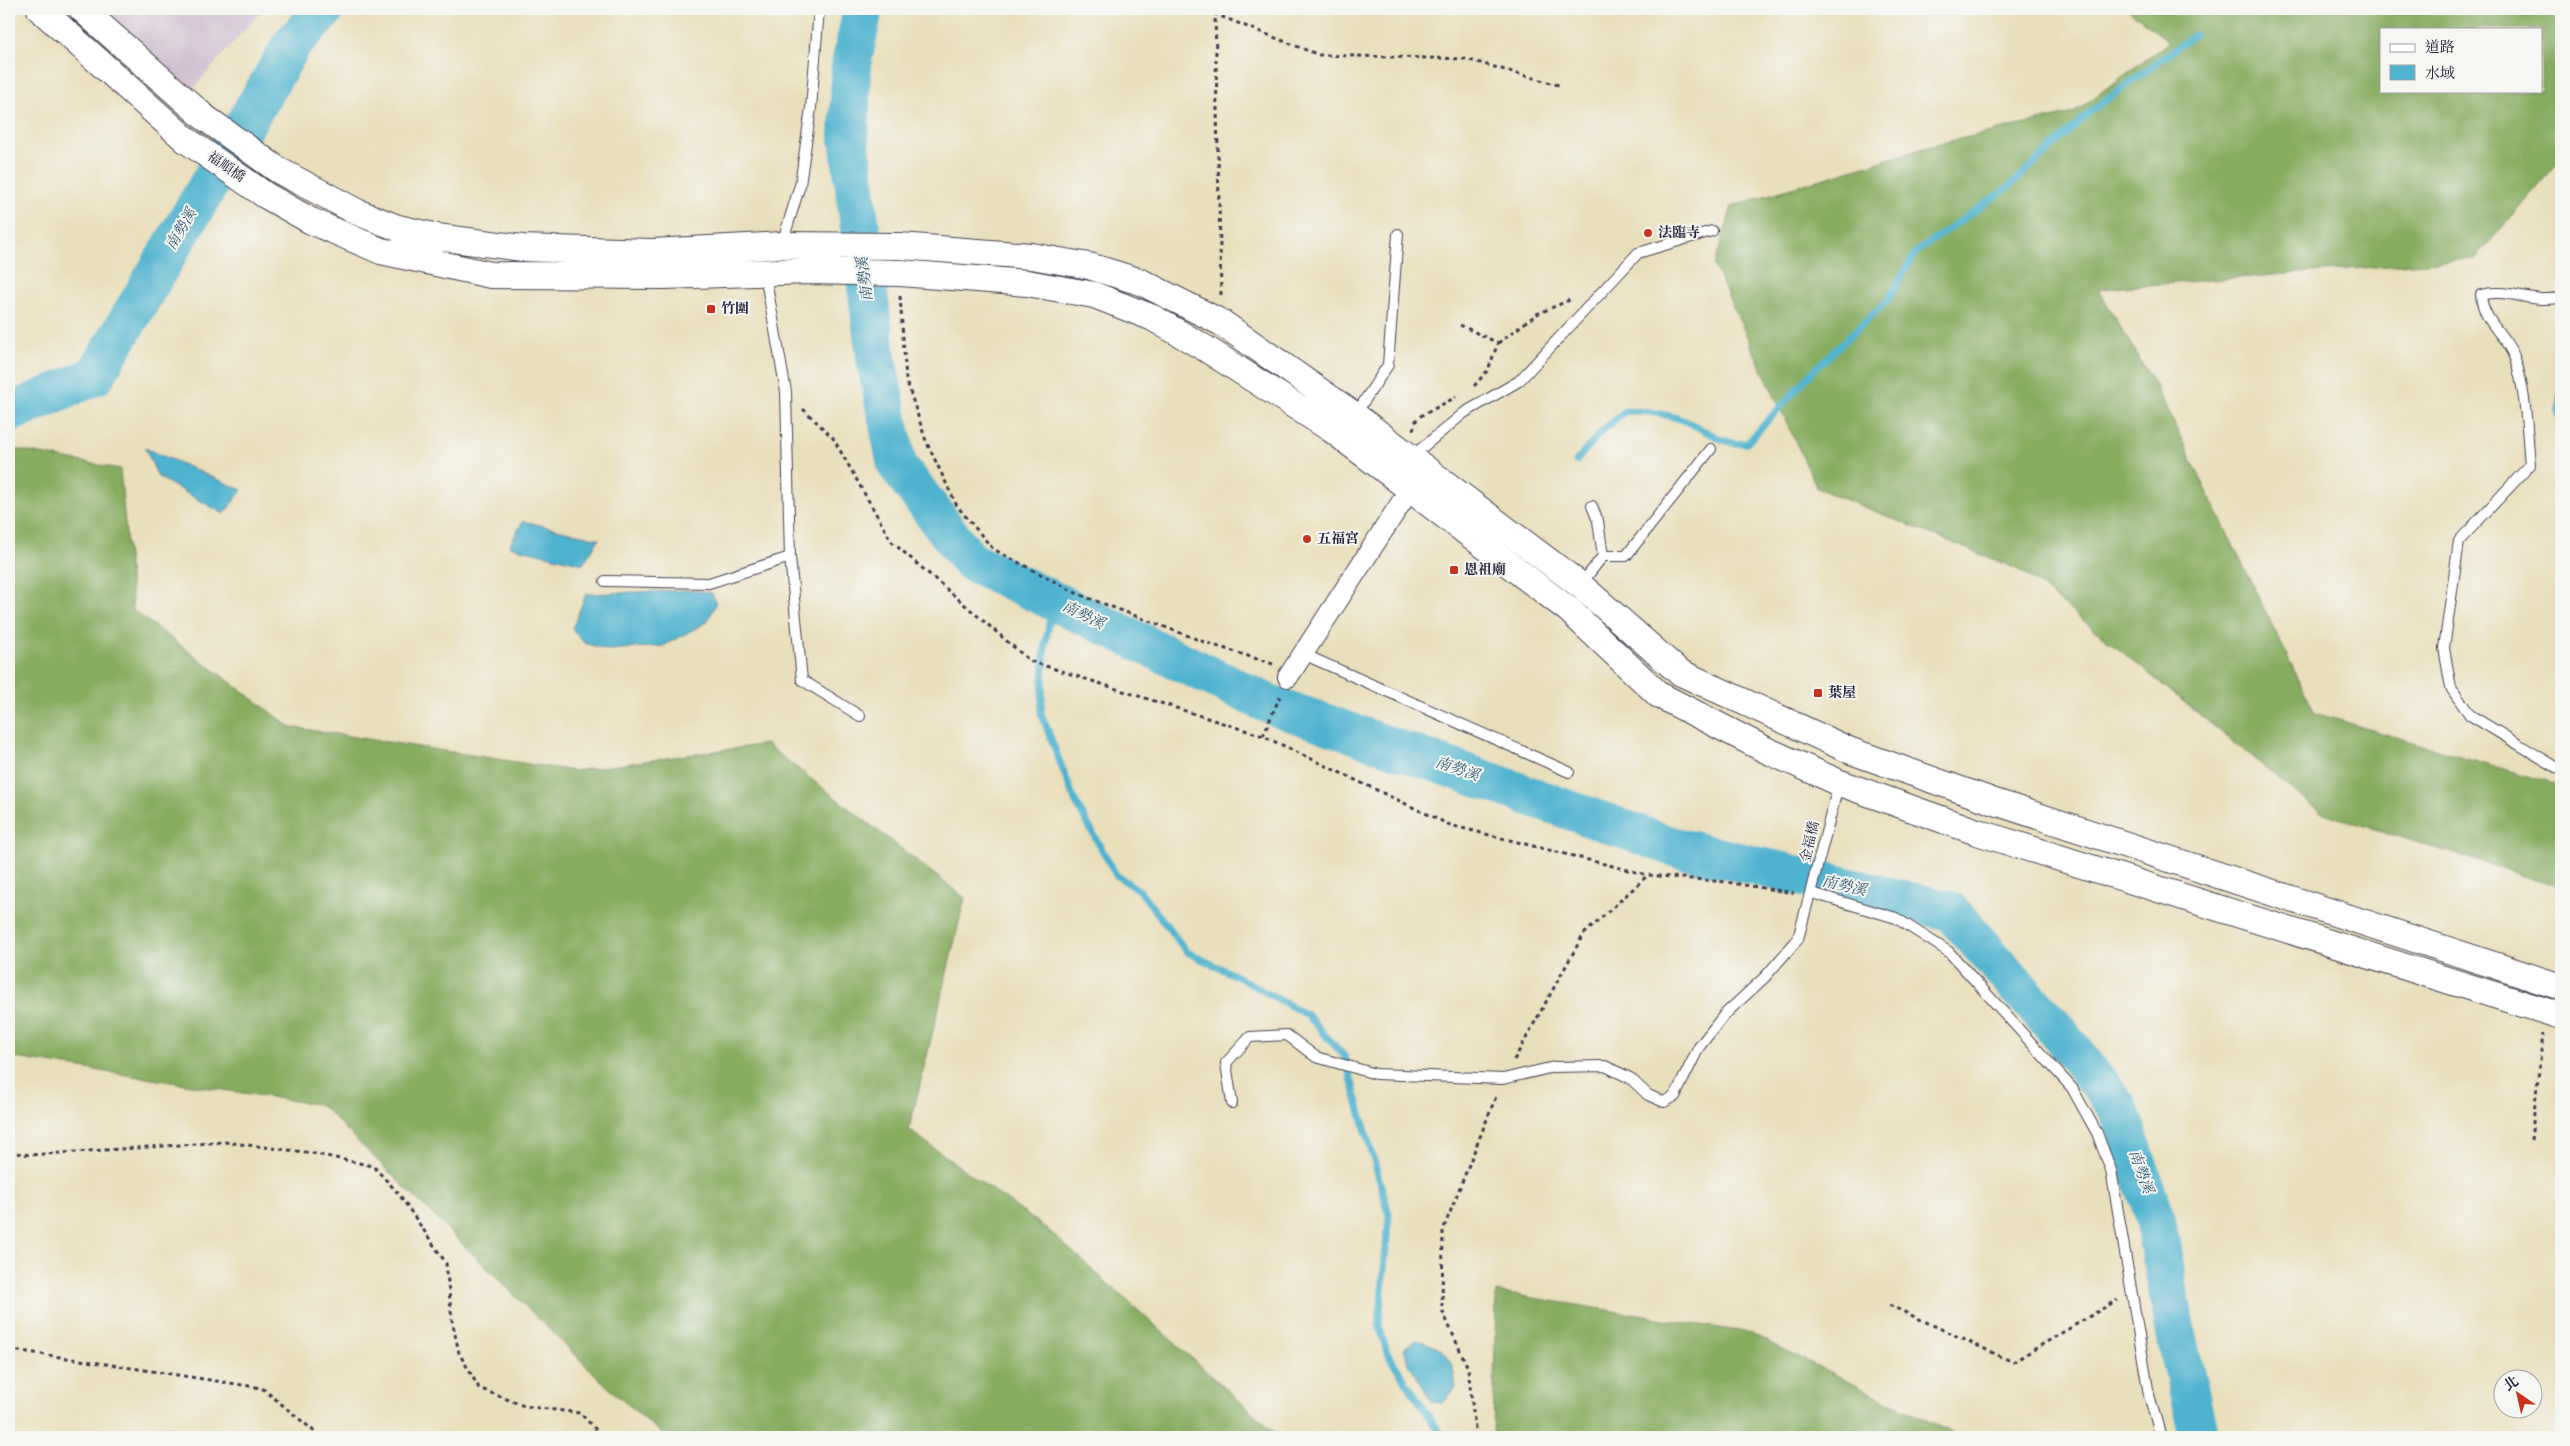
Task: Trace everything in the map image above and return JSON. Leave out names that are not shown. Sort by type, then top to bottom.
[{"type":"street","name":"福順橋","points":[[42,9],[186,140],[265,195],[311,221],[381,251],[491,275],[558,277],[810,271],[895,274],[1027,283],[1094,295],[1153,318],[1208,350],[1331,429],[1569,610],[1659,695],[1766,750],[1837,790],[1977,832],[2553,1013]]},
{"type":"street","name":"福順橋","points":[[82,9],[204,117],[278,170],[357,212],[398,228],[437,237],[522,248],[652,252],[782,245],[900,246],[1031,256],[1089,266],[1141,282],[1222,323],[1354,415],[1580,584],[1679,672],[1851,751],[1992,801],[2556,986]]},
{"type":"street","points":[[764,273],[782,245]]},
{"type":"street","points":[[1208,350],[1222,323]]},
{"type":"street","points":[[1295,667],[1410,489],[1411,457]]},
{"type":"street","points":[[1569,610],[1580,584]]},
{"type":"street","points":[[1837,790],[1851,751]]},
{"type":"street","points":[[2553,1013],[2556,986]]},
{"type":"lane","points":[[782,245],[800,185],[811,108],[819,9]]},
{"type":"lane","points":[[1411,457],[1464,413],[1519,381],[1638,253],[1712,231]]},
{"type":"lane","points":[[1354,415],[1388,364],[1398,234]]},
{"type":"lane","points":[[764,273],[786,392],[790,557],[802,680],[860,716]]},
{"type":"lane","points":[[2561,297],[2526,297],[2490,292],[2481,295],[2482,309],[2515,357],[2525,410],[2530,465],[2459,541],[2444,648],[2451,688],[2470,715],[2561,770]]},
{"type":"lane","points":[[1603,556],[1626,556],[1711,449]]},
{"type":"lane","points":[[1580,584],[1603,556],[1598,521],[1592,506]]},
{"type":"lane","points":[[605,581],[710,582],[790,557]]},
{"type":"lane","points":[[1295,667],[1569,772]]},
{"type":"lane","name":"金福橋","points":[[1503,1079],[1554,1067],[1604,1066],[1630,1078],[1648,1095],[1664,1102],[1675,1096],[1699,1047],[1724,1015],[1765,977],[1798,939],[1812,892],[1837,790]]},
{"type":"lane","points":[[1812,892],[1896,918],[1949,952],[2072,1088],[2097,1132],[2111,1170],[2149,1395],[2161,1437]]},
{"type":"lane","points":[[1232,1103],[1226,1063],[1250,1037],[1287,1035],[1316,1057],[1376,1074],[1503,1079]]},
{"type":"path","points":[[1214,9],[1222,323]]},
{"type":"path","points":[[1215,14],[1318,55],[1466,59],[1562,86]]},
{"type":"path","points":[[895,274],[906,379],[926,441],[957,506],[993,548],[1078,594],[1207,643],[1295,667],[1263,736]]},
{"type":"path","points":[[1467,390],[1476,386],[1488,370],[1498,342],[1536,314],[1553,306],[1601,292]]},
{"type":"path","points":[[1460,325],[1498,342]]},
{"type":"path","points":[[786,392],[833,438],[892,542],[1030,661],[1263,736],[1450,825],[1648,875],[1726,882],[1806,895],[1812,892]]},
{"type":"path","points":[[1411,457],[1411,434],[1417,418],[1459,395]]},
{"type":"path","points":[[1476,1437],[1468,1368],[1442,1310],[1443,1230],[1471,1164],[1503,1079],[1583,935],[1648,875]]},
{"type":"path","points":[[2531,1140],[2553,1013]]},
{"type":"path","points":[[9,1152],[30,1155],[225,1142],[312,1154],[372,1166],[399,1194],[446,1263],[452,1320],[459,1353],[479,1388],[524,1406],[580,1412],[603,1437]]},
{"type":"path","points":[[1889,1305],[2013,1362],[2132,1292]]},
{"type":"path","points":[[9,1351],[21,1351],[262,1388],[321,1437]]},
{"type":"shaded area","points":[[100,9],[263,9],[192,90]]},
{"type":"green space","points":[[2128,9],[2561,9],[2561,159],[2475,259],[2098,289],[2157,389],[2315,713],[2561,786],[2561,887],[2320,812],[2022,571],[1817,488],[1714,266],[1732,206],[1938,144],[2073,113],[2169,42]]},
{"type":"green space","points":[[9,448],[120,469],[133,610],[291,727],[574,771],[766,744],[965,898],[909,1130],[1048,1230],[1280,1437],[666,1437],[614,1393],[321,1105],[9,1057]]},
{"type":"green space","points":[[1496,1292],[1751,1333],[1960,1437],[1493,1437]]},
{"type":"water","points":[[2559,392],[2561,392],[2561,423],[2554,413]]},
{"type":"water","points":[[145,448],[242,490],[224,514],[158,477]]},
{"type":"water","points":[[523,521],[599,539],[583,564],[509,546]]},
{"type":"water","points":[[690,590],[712,593],[716,604],[707,622],[663,646],[608,650],[584,643],[572,629],[586,594]]},
{"type":"water","points":[[1416,1340],[1427,1343],[1442,1351],[1450,1361],[1456,1388],[1443,1403],[1432,1402],[1408,1362],[1404,1348]]},
{"type":"waterway","name":"南勢溪","points":[[9,413],[95,376],[293,43],[325,9]]},
{"type":"waterway","name":"南勢溪","points":[[863,9],[851,65],[849,139],[876,359],[897,465],[970,561],[1267,703],[1674,847],[1950,911],[2061,1035],[2118,1108],[2155,1216],[2177,1340],[2199,1437]]},
{"type":"waterway","points":[[1576,461],[1604,429],[1626,411],[1648,412],[1669,416],[1691,423],[1722,440],[1747,443],[1817,367],[1888,300],[1916,252],[2010,186],[2090,112],[2194,35]]},
{"type":"waterway","points":[[1053,601],[1045,646],[1041,713],[1075,801],[1116,875],[1140,891],[1187,952],[1238,977],[1307,1015],[1345,1057],[1389,1214],[1379,1324],[1387,1353],[1443,1437]]},
{"type":"place","name":"法臨寺","points":[[1648,233]]},
{"type":"place","name":"竹圍","points":[[711,309]]},
{"type":"place","name":"五福宮","points":[[1307,539]]},
{"type":"place","name":"恩祖廟","points":[[1454,570]]},
{"type":"place","name":"葉屋","points":[[1818,693]]}]
